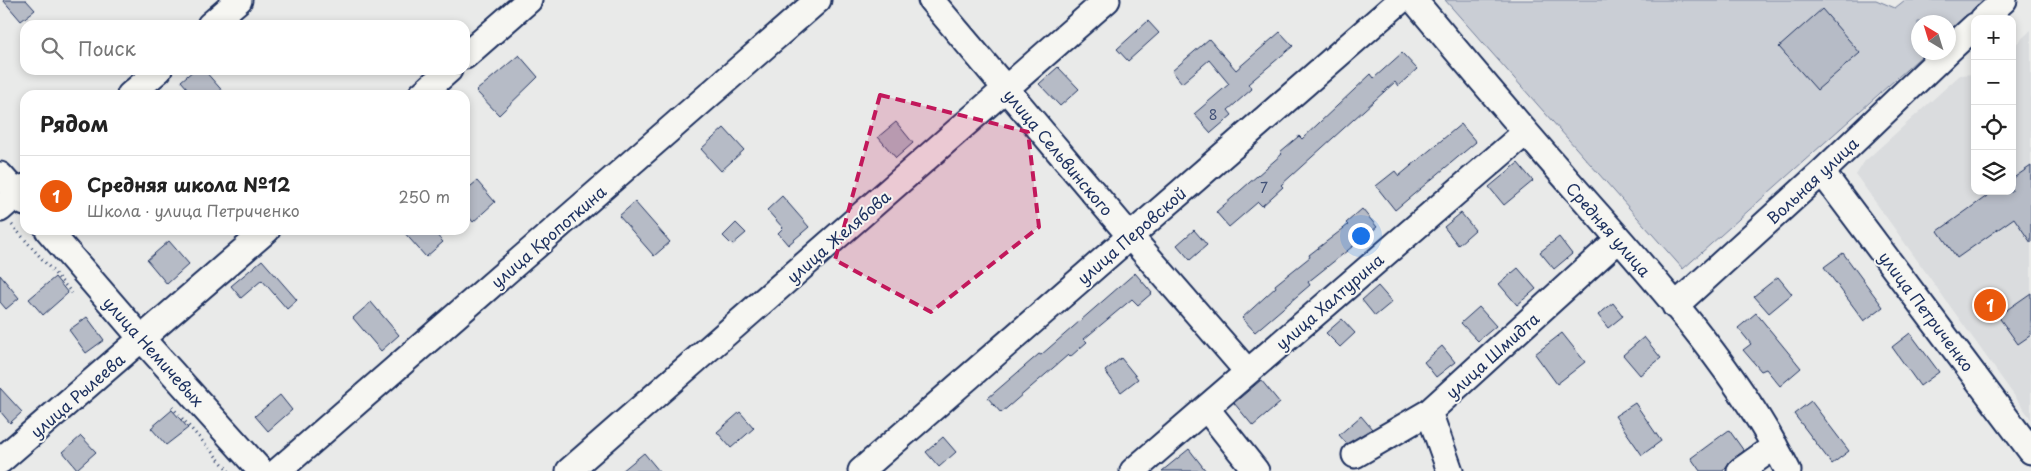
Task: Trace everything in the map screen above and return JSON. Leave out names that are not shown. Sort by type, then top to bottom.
[{"type":"street","points":[[216,20],[239,0]]},
{"type":"street","points":[[470,52],[529,0]]},
{"type":"street","name":"улица Кропоткина","points":[[278,471],[818,0]]},
{"type":"street","name":"улица Сельвинского","points":[[931,0],[1130,236],[1247,371]]},
{"type":"street","name":"улица Желябова","points":[[568,471],[1107,0]]},
{"type":"street","name":"улица Перовской","points":[[862,471],[1401,0]]},
{"type":"street","name":"Средняя улица","points":[[1414,0],[1525,133],[1619,239],[1738,384],[1788,471]]},
{"type":"street","points":[[1987,15],[2004,0]]},
{"type":"street","name":"Вольная улица","points":[[1956,44],[1971,30]]},
{"type":"street","name":"Вольная улица","points":[[1682,315],[1701,282],[1822,172],[1940,60]]},
{"type":"street","points":[[136,90],[153,75]]},
{"type":"street","points":[[427,90],[443,75]]},
{"type":"street","name":"улица Халтурина","points":[[1133,471],[1525,133]]},
{"type":"street","name":"улица Петриченко","points":[[1822,172],[2031,451]]},
{"type":"street","points":[[0,175],[17,198]]},
{"type":"street","name":"улица Немичевых","points":[[52,235],[142,339],[261,471]]},
{"type":"street","name":"улица Рылеева","points":[[0,461],[261,235]]},
{"type":"street","name":"улица Шмидта","points":[[1354,455],[1429,412],[1619,239]]},
{"type":"street","points":[[1656,283],[1678,290],[1701,282]]},
{"type":"street","points":[[1206,408],[1256,471]]},
{"type":"street","points":[[1429,412],[1450,471]]},
{"type":"street","points":[[1740,471],[1775,446]]},
{"type":"highlighted area","points":[[880,95],[1028,132],[1039,227],[931,312],[835,260]]},
{"type":"shaded area","points":[[1445,0],[1876,0],[1895,8],[1905,0],[1984,0],[1956,26],[1956,15],[1911,15],[1911,60],[1917,60],[1683,269]]},
{"type":"shaded area","points":[[2031,30],[2031,419],[1856,175],[1864,162],[1960,75],[1971,74],[1971,195],[2016,195],[2016,44]]},
{"type":"building","points":[[3,0],[26,0],[35,10],[20,20]]},
{"type":"building","points":[[1822,9],[1860,53],[1817,90],[1779,47]]},
{"type":"building","points":[[1148,21],[1159,33],[1128,61],[1117,49]]},
{"type":"building","points":[[1280,32],[1293,46],[1248,84],[1252,89],[1228,110],[1232,115],[1211,133],[1194,114],[1229,84],[1209,60],[1182,83],[1172,71],[1209,39],[1236,70]]},
{"type":"building","points":[[1402,53],[1417,69],[1398,86],[1395,82],[1281,185],[1283,187],[1262,206],[1258,202],[1229,227],[1216,212],[1282,154],[1280,152],[1299,136],[1302,139],[1371,74],[1374,78]]},
{"type":"building","points":[[519,55],[538,77],[499,115],[476,91]]},
{"type":"building","points":[[1058,67],[1079,89],[1060,106],[1039,84]]},
{"type":"building","points":[[188,75],[208,75],[222,90],[189,90],[181,81]]},
{"type":"building","points":[[896,122],[913,143],[896,158],[878,137]]},
{"type":"building","points":[[1461,124],[1476,142],[1395,210],[1376,186],[1395,171],[1399,176]]},
{"type":"building","points":[[724,128],[744,150],[721,171],[701,149]]},
{"type":"building","points":[[1518,163],[1533,181],[1504,205],[1489,187]]},
{"type":"building","points":[[2031,166],[2031,243],[2014,218],[1957,258],[1938,231],[1988,195],[2016,195],[2016,176]]},
{"type":"building","points":[[477,181],[495,202],[473,222],[470,218],[470,187]]},
{"type":"building","points":[[782,196],[809,227],[788,245],[778,233],[783,228],[767,210]]},
{"type":"building","points":[[635,202],[670,242],[654,256],[619,216]]},
{"type":"building","points":[[1362,209],[1377,227],[1308,282],[1310,285],[1255,332],[1242,318],[1276,287],[1275,285],[1310,257],[1309,255],[1348,225],[1346,223]]},
{"type":"building","points":[[1461,213],[1475,230],[1458,245],[1444,227]]},
{"type":"building","points":[[736,223],[746,233],[732,245],[723,236]]},
{"type":"building","points":[[1194,230],[1207,245],[1190,260],[1177,245]]},
{"type":"building","points":[[406,235],[437,235],[443,242],[426,257]]},
{"type":"building","points":[[1559,237],[1572,254],[1554,269],[1540,252]]},
{"type":"building","points":[[169,241],[189,264],[167,284],[147,260]]},
{"type":"building","points":[[1843,253],[1883,307],[1864,321],[1824,267]]},
{"type":"building","points":[[262,260],[297,300],[287,309],[262,280],[241,298],[231,286]]},
{"type":"building","points":[[1518,268],[1536,289],[1517,305],[1499,284]]},
{"type":"building","points":[[1135,273],[1152,293],[1138,305],[1132,299],[1084,339],[1087,342],[1070,357],[1068,355],[1001,413],[988,398],[1039,354],[1041,355]]},
{"type":"building","points":[[0,275],[19,298],[6,309],[0,302]]},
{"type":"building","points":[[55,277],[68,293],[43,315],[29,299]]},
{"type":"building","points":[[1778,277],[1792,294],[1769,313],[1754,296]]},
{"type":"building","points":[[1378,286],[1392,302],[1375,316],[1362,300]]},
{"type":"building","points":[[2031,293],[2031,335],[2018,344],[1998,316]]},
{"type":"building","points":[[371,302],[399,335],[381,351],[353,318]]},
{"type":"building","points":[[1613,303],[1623,316],[1608,328],[1598,315]]},
{"type":"building","points":[[1479,307],[1496,326],[1478,341],[1461,323]]},
{"type":"building","points":[[1756,313],[1801,368],[1780,386],[1766,369],[1761,371],[1743,350],[1751,344],[1738,328]]},
{"type":"building","points":[[87,317],[104,340],[86,353],[69,330]]},
{"type":"building","points":[[1342,319],[1355,333],[1340,347],[1326,333]]},
{"type":"building","points":[[1562,333],[1585,362],[1557,384],[1535,354]]},
{"type":"building","points":[[1910,333],[1939,372],[1920,386],[1892,347]]},
{"type":"building","points":[[1644,337],[1661,358],[1640,375],[1623,355]]},
{"type":"building","points":[[1442,346],[1455,362],[1436,377],[1424,362]]},
{"type":"building","points":[[1121,358],[1138,379],[1121,392],[1105,371]]},
{"type":"building","points":[[1261,380],[1280,403],[1253,426],[1234,403]]},
{"type":"building","points":[[0,388],[22,412],[10,423],[0,411]]},
{"type":"building","points":[[280,395],[292,410],[268,431],[255,416]]},
{"type":"building","points":[[1811,401],[1849,451],[1832,464],[1794,414]]},
{"type":"building","points":[[1635,403],[1661,441],[1642,455],[1615,416]]},
{"type":"building","points":[[172,410],[188,428],[166,445],[151,428]]},
{"type":"building","points":[[740,412],[754,428],[731,448],[717,432]]},
{"type":"building","points":[[1361,416],[1372,429],[1347,444],[1339,435]]},
{"type":"building","points":[[1729,430],[1744,451],[1731,460],[1723,471],[1700,471],[1691,458]]},
{"type":"building","points":[[81,436],[96,452],[77,469],[63,452]]},
{"type":"building","points":[[943,437],[956,452],[939,467],[926,452]]},
{"type":"building","points":[[1189,449],[1206,471],[1162,471]]},
{"type":"building","points":[[644,453],[659,471],[622,471]]},
{"type":"place","name":"Средняя школа №12","points":[[1990,305]]}]
